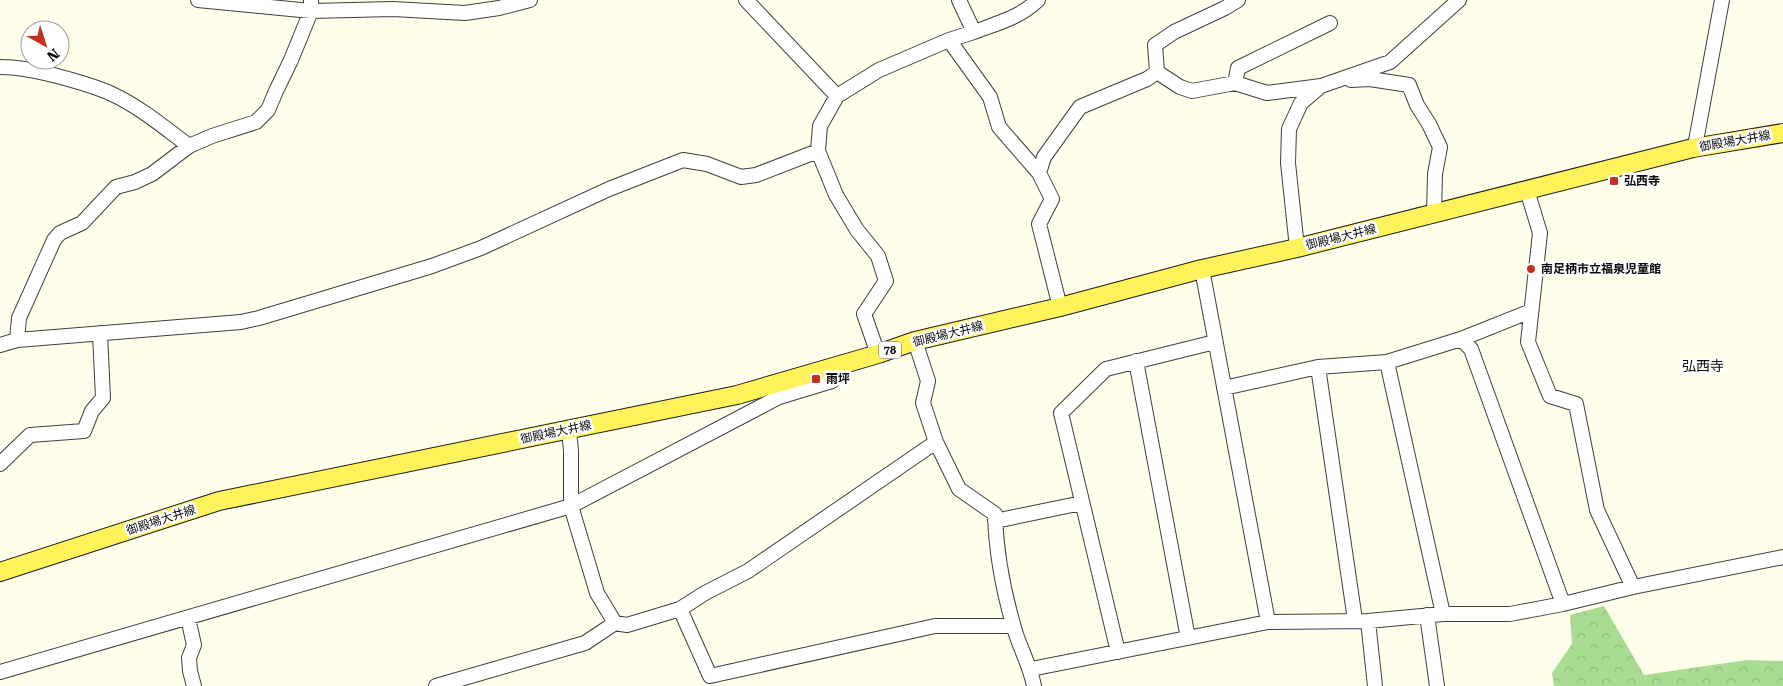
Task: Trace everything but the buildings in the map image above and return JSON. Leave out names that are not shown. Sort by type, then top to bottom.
[{"type":"main road","name":"御殿場大井線","points":[[0,572],[219,501],[737,395],[915,342],[1060,307],[1202,269],[1297,248],[1693,148],[1783,133]]},
{"type":"street","points":[[198,0],[465,13],[499,8],[530,0]]},
{"type":"street","points":[[746,0],[837,96]]},
{"type":"street","points":[[959,0],[974,32]]},
{"type":"street","points":[[878,354],[864,314],[886,281],[878,256],[857,230],[836,195],[818,151],[820,126],[837,96],[879,70],[949,40],[1016,17],[1038,0]]},
{"type":"street","points":[[1157,72],[1155,46],[1174,32],[1238,0]]},
{"type":"street","points":[[1157,72],[1180,87],[1192,91],[1235,83],[1267,93],[1321,86],[1390,62],[1458,0]]},
{"type":"street","points":[[1693,148],[1696,141],[1722,0]]},
{"type":"street","points":[[17,340],[19,318],[54,240],[60,233],[82,223],[116,187],[135,182],[152,174],[189,146],[212,136],[256,122],[268,110],[292,60],[311,5]]},
{"type":"street","points":[[1235,83],[1238,68],[1330,23]]},
{"type":"street","points":[[949,40],[990,96],[999,127],[1039,173],[1052,199],[1039,224],[1060,307]]},
{"type":"street","points":[[0,67],[13,67],[47,74],[90,85],[113,94],[137,108],[189,146]]},
{"type":"street","points":[[1039,173],[1044,157],[1080,107],[1147,79],[1157,72]]},
{"type":"street","points":[[1340,80],[1370,80],[1409,85],[1417,105],[1429,124],[1440,148],[1435,174],[1434,214]]},
{"type":"street","points":[[1297,248],[1288,163],[1289,129],[1301,104],[1321,86]]},
{"type":"street","points":[[0,345],[17,340],[241,322],[259,318],[432,266],[481,248],[609,189],[683,160],[706,164],[741,177],[756,175],[818,151]]},
{"type":"street","points":[[1527,190],[1540,232],[1528,342],[1550,396],[1576,404],[1597,510],[1633,587]]},
{"type":"street","points":[[1202,269],[1268,622]]},
{"type":"street","points":[[1224,388],[1318,367],[1387,362],[1462,339],[1531,311]]},
{"type":"street","points":[[0,464],[30,436],[84,431],[92,411],[103,398],[100,333]]},
{"type":"street","points":[[1462,339],[1471,349],[1563,604]]},
{"type":"street","points":[[915,342],[928,381],[922,403],[936,442],[960,489],[995,514],[996,543],[1013,626],[1031,670],[1034,686]]},
{"type":"street","points":[[1118,652],[1061,412],[1106,369],[1216,342]]},
{"type":"street","points":[[1136,361],[1188,638]]},
{"type":"street","points":[[1387,362],[1443,614]]},
{"type":"street","points":[[1318,367],[1361,620],[1375,686]]},
{"type":"street","points":[[0,672],[571,506],[779,397],[832,381],[830,368]]},
{"type":"street","points":[[569,430],[571,506],[598,593],[615,623]]},
{"type":"street","points":[[436,686],[585,643],[615,623],[627,625],[680,609],[704,593],[748,571],[936,442]]},
{"type":"street","points":[[995,521],[1082,503]]},
{"type":"street","points":[[1031,670],[1268,622],[1361,620],[1443,614],[1510,614],[1783,556]]},
{"type":"street","points":[[680,609],[710,676],[935,626],[1013,626]]},
{"type":"street","points":[[1427,615],[1437,686]]},
{"type":"street","points":[[188,618],[194,645],[189,658],[194,686]]},
{"type":"green space","points":[[1604,606],[1644,675],[1747,660],[1783,661],[1783,686],[1554,686],[1552,673],[1572,644],[1570,615]]},
{"type":"place","name":"弘西寺","points":[[1614,181]]},
{"type":"place","name":"南足柄市立福泉児童館","points":[[1531,269]]},
{"type":"place","name":"雨坪","points":[[816,379]]},
{"type":"district","name":"弘西寺","points":[[1703,366]]}]
